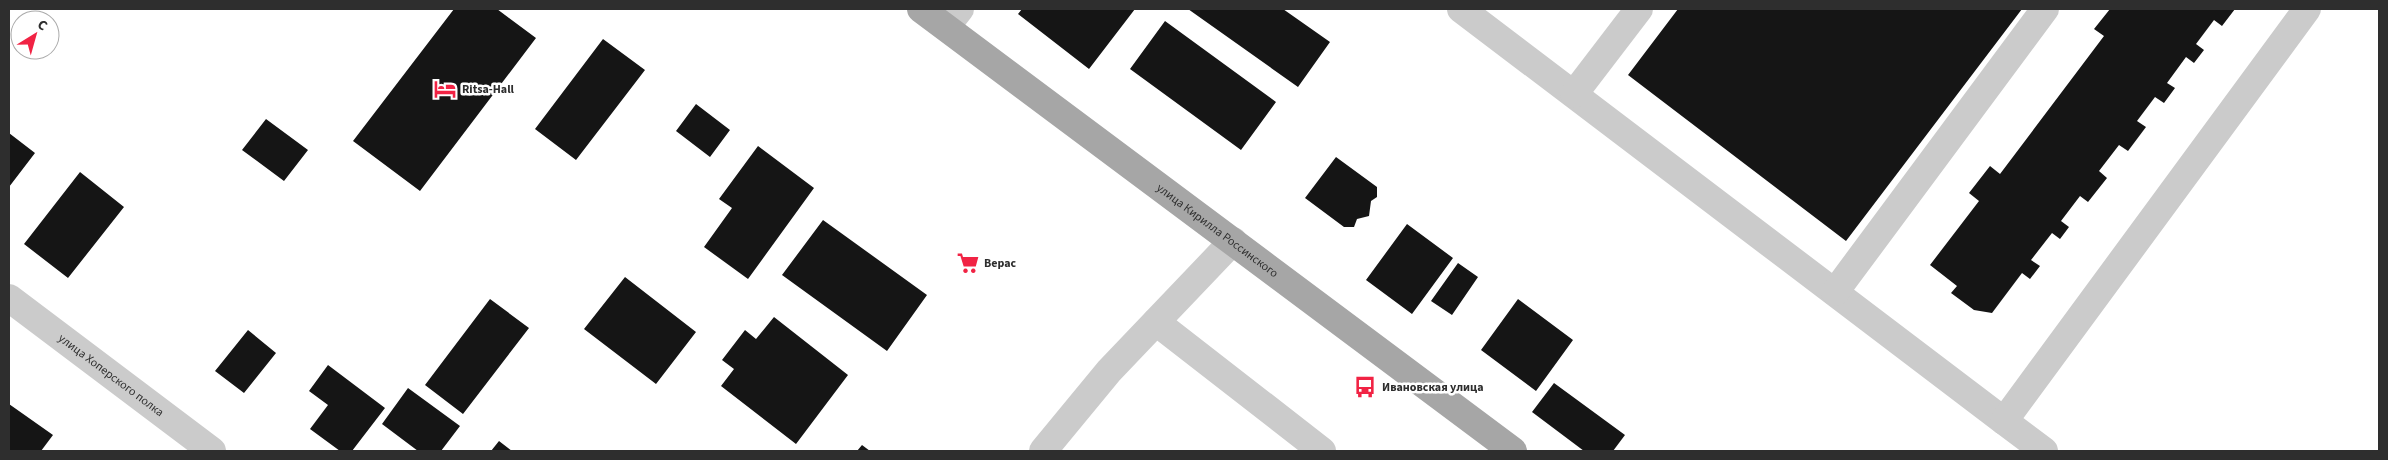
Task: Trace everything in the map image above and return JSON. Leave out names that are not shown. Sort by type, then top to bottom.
[{"type":"main road","name":"улица Кирилла Россинского","points":[[920,9],[953,18],[1233,241],[1506,449]]},
{"type":"street","points":[[1461,9],[2044,451]]},
{"type":"street","points":[[1574,94],[1639,9]]},
{"type":"street","points":[[1835,292],[2045,9]]},
{"type":"street","points":[[2004,421],[2307,9]]},
{"type":"street","points":[[1043,451],[1109,371],[1233,241]]},
{"type":"street","name":"улица Хоперского полка","points":[[9,298],[212,451]]},
{"type":"street","points":[[1156,322],[1322,451]]},
{"type":"building","name":"Ritsa-Hall","points":[[454,9],[497,9],[536,38],[420,191],[353,141]]},
{"type":"building","points":[[1022,9],[1135,9],[1089,69],[1018,14]]},
{"type":"building","points":[[1188,9],[1283,9],[1330,42],[1298,87]]},
{"type":"building","points":[[1678,9],[2022,9],[1846,241],[1628,75]]},
{"type":"building","points":[[2110,9],[2235,9],[2222,26],[2214,20],[2196,44],[2204,50],[2194,63],[2186,57],[2167,83],[2175,88],[2164,103],[2155,97],[2137,121],[2146,127],[2128,151],[2119,145],[2099,171],[2107,178],[2088,202],[2080,196],[2061,221],[2069,227],[2060,239],[2052,233],[2031,260],[2040,266],[2030,279],[2022,273],[1992,313],[1974,310],[1951,293],[1957,286],[1930,265],[1979,201],[1969,193],[1990,166],[2000,174],[2104,36],[2094,29]]},
{"type":"building","points":[[1165,21],[1276,102],[1241,150],[1130,69]]},
{"type":"building","points":[[603,39],[645,70],[576,160],[535,129]]},
{"type":"building","points":[[696,104],[730,130],[710,157],[676,131]]},
{"type":"building","points":[[266,119],[308,150],[284,181],[242,150]]},
{"type":"building","points":[[9,133],[35,153],[9,187]]},
{"type":"building","points":[[758,146],[814,188],[748,279],[704,247],[732,208],[719,199]]},
{"type":"building","points":[[1336,157],[1377,187],[1377,197],[1371,201],[1369,216],[1357,219],[1354,227],[1344,227],[1305,198]]},
{"type":"building","points":[[80,172],[124,207],[68,278],[24,244]]},
{"type":"building","points":[[823,220],[927,295],[887,351],[782,275]]},
{"type":"building","points":[[1407,224],[1453,258],[1412,314],[1366,280]]},
{"type":"building","points":[[1458,263],[1478,277],[1452,315],[1431,301]]},
{"type":"building","points":[[625,277],[696,332],[656,384],[584,329]]},
{"type":"building","points":[[490,299],[529,328],[463,414],[425,385]]},
{"type":"building","points":[[1518,299],[1573,340],[1536,391],[1481,350]]},
{"type":"building","points":[[774,317],[848,375],[796,444],[721,386],[734,369],[722,360],[745,330],[756,339]]},
{"type":"building","points":[[248,330],[276,353],[244,393],[215,371]]},
{"type":"building","points":[[328,365],[385,408],[352,451],[340,451],[310,429],[328,405],[309,391]]},
{"type":"building","points":[[1554,383],[1625,435],[1613,451],[1584,451],[1532,412]]},
{"type":"building","points":[[408,388],[460,426],[441,451],[418,451],[382,424]]},
{"type":"building","points":[[9,404],[53,435],[41,451],[9,451]]},
{"type":"building","points":[[499,441],[512,451],[491,451]]},
{"type":"building","points":[[862,445],[870,451],[857,451]]},
{"type":"place","name":"Ritsa-Hall","points":[[445,89]]},
{"type":"place","name":"Верас","points":[[968,263]]},
{"type":"place","name":"Ивановская улица","points":[[1365,387]]}]
